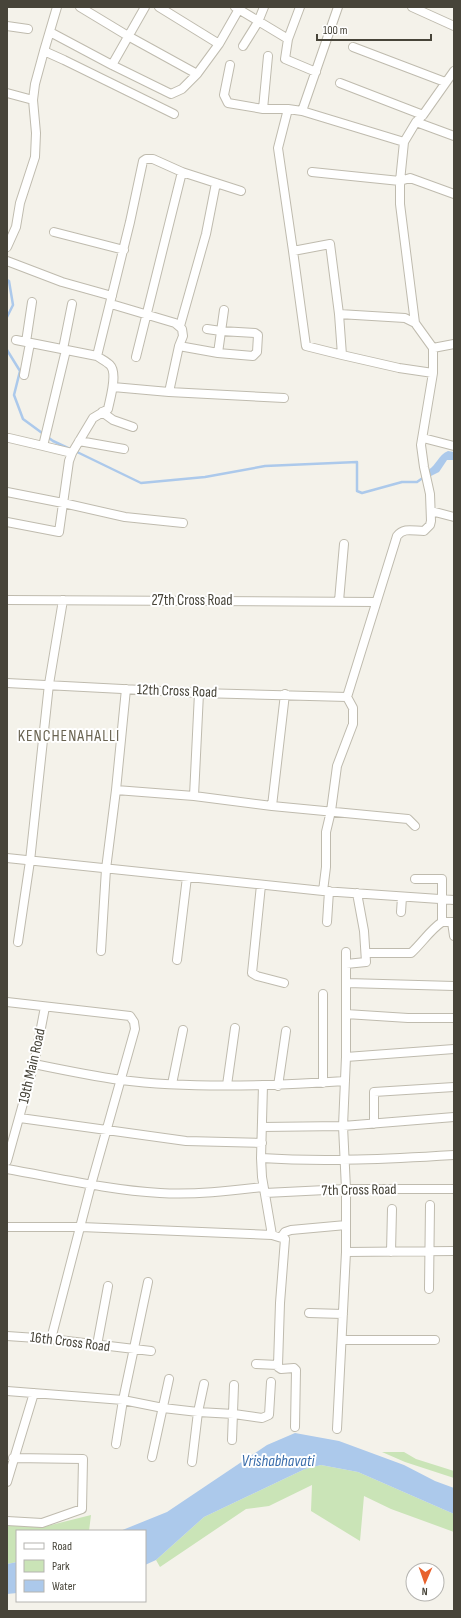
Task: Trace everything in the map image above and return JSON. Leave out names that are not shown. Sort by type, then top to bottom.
[{"type":"street","points":[[7,247],[16,227],[20,203],[35,157],[36,133],[33,100],[35,84],[57,7]]},
{"type":"street","points":[[80,7],[196,74]]},
{"type":"street","points":[[112,65],[145,7]]},
{"type":"street","points":[[158,7],[219,44]]},
{"type":"street","points":[[243,46],[258,22],[264,7]]},
{"type":"street","points":[[300,7],[288,39],[285,59],[316,72]]},
{"type":"street","points":[[302,111],[338,7]]},
{"type":"street","points":[[412,7],[454,26]]},
{"type":"street","points":[[50,32],[171,94],[182,89],[196,74],[219,44],[237,8],[288,39]]},
{"type":"street","points":[[7,26],[28,29]]},
{"type":"street","points":[[353,47],[445,82]]},
{"type":"street","points":[[44,52],[64,60],[174,114]]},
{"type":"street","points":[[263,109],[268,56]]},
{"type":"street","points":[[230,65],[224,95],[225,100],[228,103],[263,109],[288,109],[302,111],[404,142]]},
{"type":"street","points":[[415,323],[401,219],[400,181],[404,142],[416,122],[423,115],[454,71]]},
{"type":"street","points":[[340,83],[423,115]]},
{"type":"street","points":[[7,93],[33,100]]},
{"type":"street","points":[[288,109],[278,148],[306,346],[399,368],[433,373]]},
{"type":"street","points":[[416,122],[454,136]]},
{"type":"street","points":[[97,356],[124,250],[143,162],[146,159],[153,159],[182,172],[241,191]]},
{"type":"street","points":[[136,357],[182,172]]},
{"type":"street","points":[[312,172],[400,181],[410,178],[454,194]]},
{"type":"street","points":[[180,326],[206,234],[216,183]]},
{"type":"street","points":[[54,232],[124,250]]},
{"type":"street","points":[[293,251],[330,244],[339,314],[342,354]]},
{"type":"street","points":[[7,261],[180,326],[184,332],[179,346],[169,392]]},
{"type":"street","points":[[24,375],[32,302]]},
{"type":"street","points":[[43,446],[64,350],[72,304]]},
{"type":"street","points":[[218,354],[224,310]]},
{"type":"street","points":[[327,922],[326,832],[331,811],[337,766],[352,724],[353,708],[347,697],[397,536],[401,531],[405,530],[424,531],[430,525],[431,512],[430,494],[425,476],[421,445],[433,373],[433,348],[415,323],[405,318],[339,314]]},
{"type":"street","points":[[179,346],[218,354],[253,356],[257,352],[258,335],[255,333],[207,329]]},
{"type":"street","points":[[7,522],[59,532],[69,461],[93,418],[108,409],[113,387],[113,373],[111,366],[97,356],[16,340]]},
{"type":"street","points":[[433,348],[454,344]]},
{"type":"street","points":[[113,387],[169,392],[284,398]]},
{"type":"street","points":[[102,412],[113,420],[133,427]]},
{"type":"street","points":[[9,438],[73,452]]},
{"type":"street","points":[[423,438],[454,446]]},
{"type":"street","points":[[78,443],[124,449]]},
{"type":"street","points":[[7,492],[125,517],[183,523]]},
{"type":"street","points":[[431,512],[454,518]]},
{"type":"street","points":[[339,601],[344,544]]},
{"type":"street","name":"27th Cross Road","points":[[7,600],[376,602]]},
{"type":"street","points":[[18,942],[30,861],[49,684],[63,600]]},
{"type":"street","name":"12th Cross Road","points":[[7,683],[199,693],[284,694],[347,697]]},
{"type":"street","points":[[101,951],[106,869],[116,790],[126,689]]},
{"type":"street","points":[[194,796],[199,693]]},
{"type":"street","points":[[272,806],[284,694]]},
{"type":"street","points":[[116,790],[194,796],[272,806],[408,819],[415,826]]},
{"type":"street","points":[[7,858],[261,885],[454,900]]},
{"type":"street","points":[[177,960],[187,877]]},
{"type":"street","points":[[415,879],[442,879],[442,922]]},
{"type":"street","points":[[261,885],[252,973],[257,976],[284,983]]},
{"type":"street","points":[[346,964],[366,963],[361,908],[357,893]]},
{"type":"street","points":[[401,912],[402,897]]},
{"type":"street","points":[[366,953],[411,953],[433,929],[442,922],[453,922],[454,936]]},
{"type":"street","points":[[337,1429],[346,1252],[344,1126],[347,983],[346,952]]},
{"type":"street","points":[[347,983],[454,986]]},
{"type":"street","points":[[323,994],[323,1083]]},
{"type":"street","name":"19th Main Road","points":[[7,1002],[45,1007],[34,1064],[7,1161]]},
{"type":"street","points":[[45,1007],[130,1016],[134,1022],[135,1029],[91,1185],[51,1339]]},
{"type":"street","points":[[346,1014],[408,1018],[454,1018]]},
{"type":"street","points":[[227,1085],[235,1028]]},
{"type":"street","points":[[172,1084],[183,1030]]},
{"type":"street","points":[[278,1086],[286,1031]]},
{"type":"street","points":[[346,1057],[454,1049]]},
{"type":"street","points":[[34,1064],[121,1080],[172,1084],[278,1086],[345,1081]]},
{"type":"street","points":[[263,1085],[261,1158],[264,1190],[272,1235]]},
{"type":"street","points":[[374,1124],[374,1092],[454,1087]]},
{"type":"street","points":[[262,1127],[344,1126],[454,1117]]},
{"type":"street","points":[[20,1118],[186,1141],[262,1143]]},
{"type":"street","points":[[261,1158],[307,1161],[454,1155]]},
{"type":"street","name":"7th Cross Road","points":[[7,1169],[91,1185],[160,1193],[204,1194],[264,1190],[346,1189],[454,1190]]},
{"type":"street","points":[[429,1289],[430,1205]]},
{"type":"street","points":[[391,1252],[392,1209]]},
{"type":"street","points":[[295,1427],[296,1370],[294,1368],[281,1369],[278,1367],[280,1303],[285,1239],[282,1236],[285,1232],[291,1230],[346,1225]]},
{"type":"street","points":[[7,1227],[81,1227],[272,1235],[285,1239]]},
{"type":"street","points":[[346,1252],[454,1252]]},
{"type":"street","points":[[116,1444],[123,1400],[148,1282]]},
{"type":"street","points":[[97,1345],[108,1286]]},
{"type":"street","points":[[309,1313],[343,1314]]},
{"type":"street","name":"16th Cross Road","points":[[7,1336],[51,1339],[151,1351]]},
{"type":"street","points":[[342,1340],[435,1340]]},
{"type":"street","points":[[256,1364],[278,1364]]},
{"type":"street","points":[[152,1457],[169,1379]]},
{"type":"street","points":[[7,1391],[123,1400],[163,1408],[262,1418],[269,1415],[270,1382]]},
{"type":"street","points":[[192,1462],[198,1412],[204,1384]]},
{"type":"street","points":[[232,1440],[234,1385]]},
{"type":"street","points":[[7,1482],[13,1458],[34,1393]]},
{"type":"street","points":[[7,1521],[42,1523],[82,1509],[83,1458],[13,1458]]},
{"type":"green space","points":[[382,1452],[404,1452],[416,1459],[454,1471],[454,1478],[405,1462]]},
{"type":"green space","points":[[321,1465],[358,1472],[454,1514],[454,1532],[391,1509],[364,1496],[360,1541],[311,1511],[312,1485],[269,1506],[246,1509],[160,1567],[156,1560],[204,1517],[305,1469]]},
{"type":"green space","points":[[91,1515],[89,1530],[16,1530],[16,1562],[7,1564],[7,1524],[43,1527]]},
{"type":"water","points":[[448,451],[454,452],[454,460],[447,460],[439,472],[431,476],[428,470],[442,455]]},
{"type":"water","name":"Vrishabhavati","points":[[295,1433],[339,1441],[404,1465],[435,1481],[454,1488],[454,1514],[358,1472],[321,1465],[305,1469],[204,1517],[156,1560],[146,1565],[146,1530],[122,1530],[167,1512],[267,1445]]},
{"type":"water","points":[[16,1562],[16,1593],[7,1594],[7,1564]]},
{"type":"waterway","points":[[7,280],[9,281],[13,305],[7,317]]},
{"type":"waterway","points":[[7,350],[20,371],[14,395],[23,419],[53,441],[70,449]]},
{"type":"waterway","points":[[75,451],[141,483],[205,477],[265,466],[357,462],[357,491],[362,493],[402,482],[417,482],[424,477]]},
{"type":"district","name":"KENCHENAHALLI","points":[[69,736]]}]
